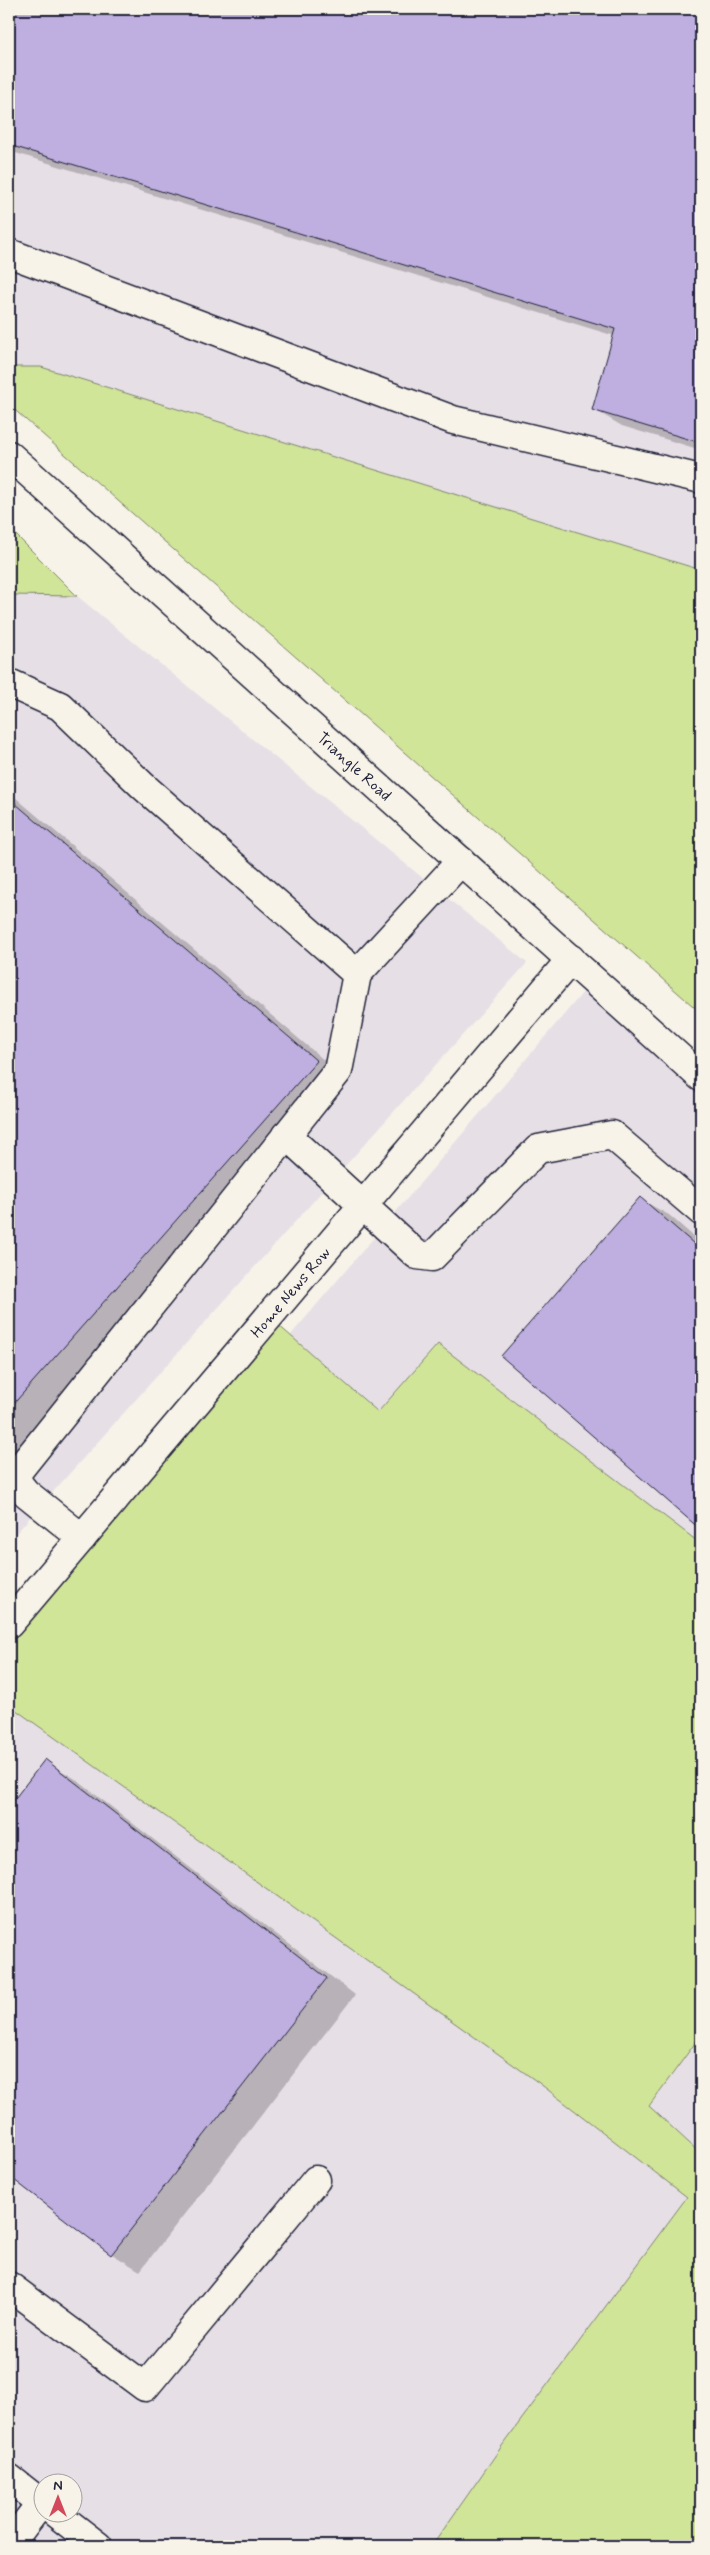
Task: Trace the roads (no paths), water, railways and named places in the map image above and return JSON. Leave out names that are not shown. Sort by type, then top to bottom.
[{"type":"street","points":[[9,252],[453,420],[701,479]]},
{"type":"street","name":"Triangle Road","points":[[9,456],[701,1077]]},
{"type":"street","points":[[9,683],[60,706],[143,786],[357,974]]},
{"type":"street","points":[[82,1538],[26,1493],[17,1482],[18,1471],[338,1071],[357,974],[461,861]]},
{"type":"street","name":"Home News Row","points":[[9,1624],[570,959]]},
{"type":"street","points":[[286,1135],[417,1255],[432,1257],[538,1149],[612,1135],[701,1211]]},
{"type":"street","points":[[9,2286],[145,2387],[316,2180]]},
{"type":"street","points":[[9,2478],[32,2495]]},
{"type":"street","points":[[9,2545],[32,2521]]},
{"type":"street","points":[[67,2522],[98,2546]]}]
